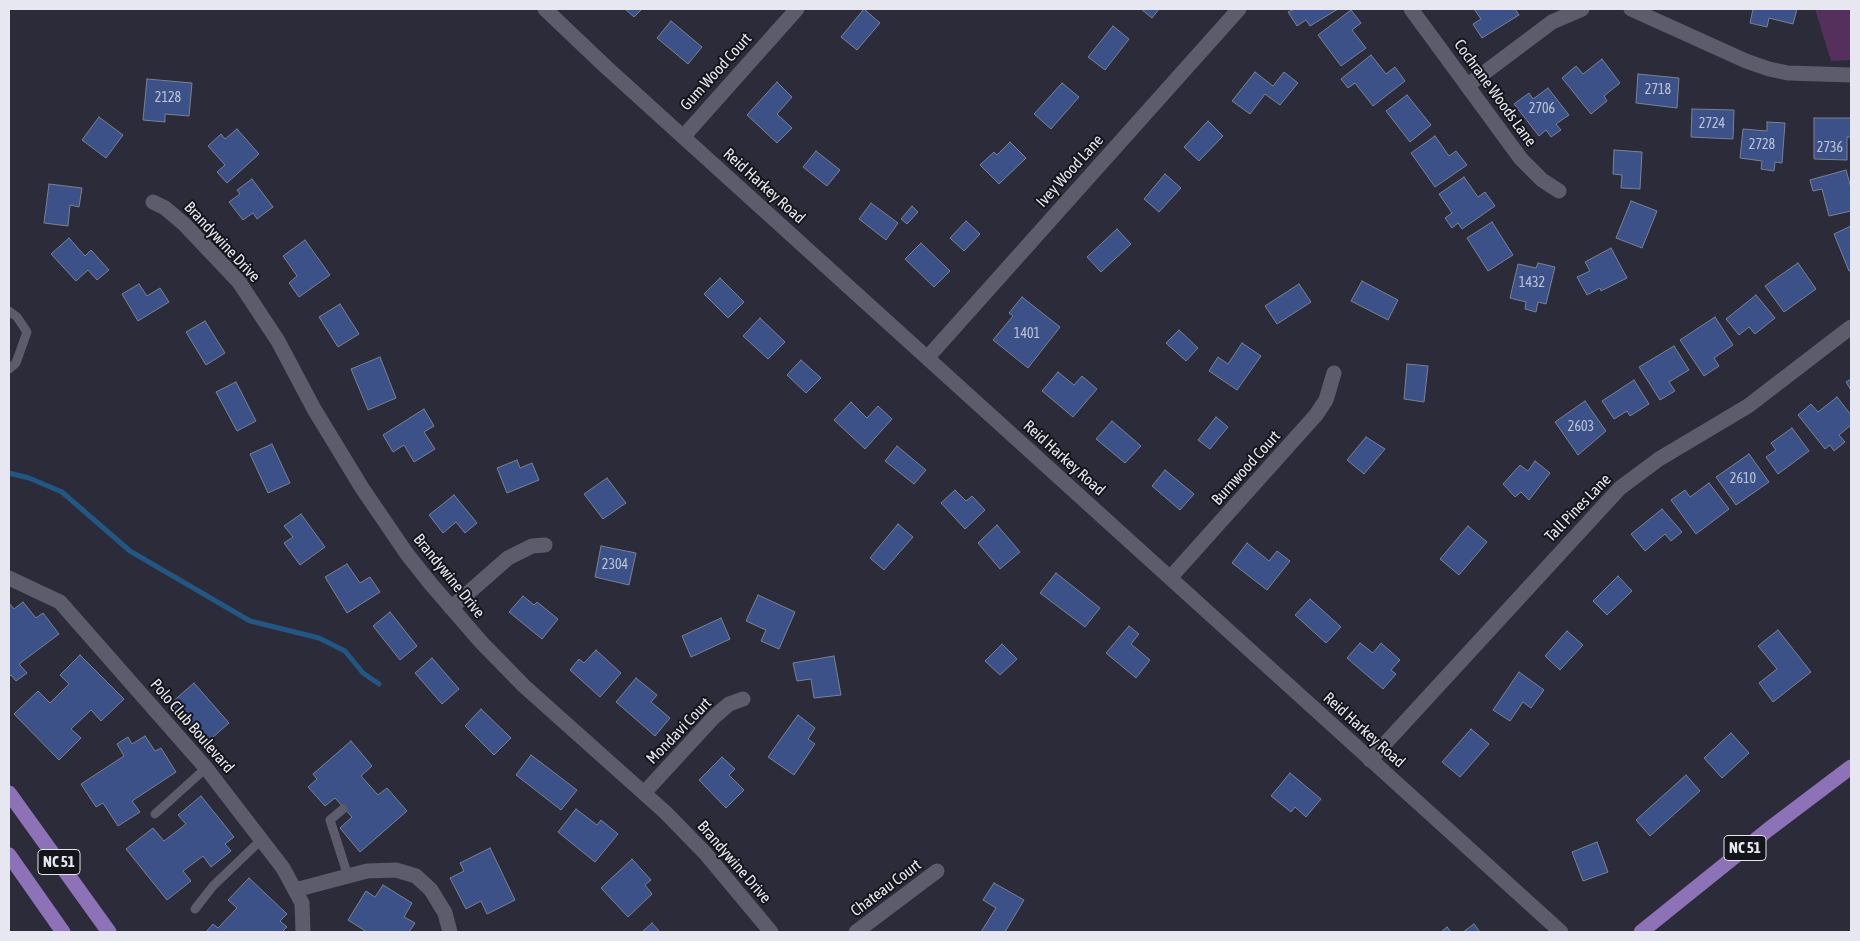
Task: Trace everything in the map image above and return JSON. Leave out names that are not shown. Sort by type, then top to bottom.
[{"type":"main road","name":"NC 51","points":[[1641,932],[1769,829],[1851,767]]},
{"type":"main road","name":"NC 51","points":[[9,793],[109,932]]},
{"type":"main road","name":"NC 51","points":[[9,855],[63,932]]},
{"type":"street","name":"Reid Harkey Road","points":[[545,9],[1561,932]]},
{"type":"street","name":"Gum Wood Court","points":[[683,136],[797,9]]},
{"type":"street","name":"Ivey Wood Lane","points":[[928,358],[1239,9]]},
{"type":"street","name":"Cochrane Woods Lane","points":[[1411,9],[1521,159],[1542,180],[1559,192]]},
{"type":"street","points":[[1468,85],[1552,22],[1582,9]]},
{"type":"street","points":[[1631,9],[1746,61],[1769,69],[1788,73],[1851,75]]},
{"type":"street","name":"Brandywine Drive","points":[[153,202],[165,208],[184,224],[239,282],[278,341],[314,409],[362,488],[407,554],[451,608],[530,692],[644,793],[705,853],[771,932]]},
{"type":"street","name":"Tall Pines Lane","points":[[1370,760],[1620,488],[1666,455],[1748,406],[1851,327]]},
{"type":"street","name":"Burnwood Court","points":[[1170,578],[1316,415],[1326,400],[1334,373]]},
{"type":"street","points":[[451,608],[508,558],[532,546],[545,545]]},
{"type":"street","name":"Polo Club Boulevard","points":[[9,578],[60,602],[206,768],[283,868],[302,903],[303,932]]},
{"type":"street","name":"Mondavi Court","points":[[644,793],[714,716],[729,704],[743,699]]},
{"type":"street","points":[[295,890],[367,870],[396,870],[416,876],[431,890],[445,913],[450,932]]},
{"type":"street","name":"Chateau Court","points":[[856,932],[937,871]]},
{"type":"lane","points":[[9,311],[17,317],[27,332],[16,363],[9,369]]},
{"type":"lane","points":[[155,814],[206,768]]},
{"type":"lane","points":[[343,809],[330,820],[348,876]]},
{"type":"lane","points":[[195,910],[212,886],[261,840]]},
{"type":"shaded area","points":[[1815,9],[1851,9],[1851,60],[1831,61]]},
{"type":"building","points":[[625,9],[642,9],[634,17]]},
{"type":"building","points":[[864,9],[880,23],[857,50],[841,37]]},
{"type":"building","points":[[1141,9],[1159,9],[1152,18]]},
{"type":"building","points":[[1294,9],[1338,9],[1310,26],[1306,20],[1297,26],[1288,12]]},
{"type":"building","points":[[1474,9],[1515,9],[1519,15],[1482,38],[1473,24],[1481,19]]},
{"type":"building","points":[[1753,9],[1797,9],[1793,24],[1769,18],[1767,27],[1750,23]]},
{"type":"building","points":[[1351,10],[1361,23],[1352,30],[1366,48],[1341,66],[1318,35]]},
{"type":"building","points":[[671,21],[702,47],[688,64],[657,38]]},
{"type":"building","points":[[1113,26],[1129,39],[1105,70],[1088,57]]},
{"type":"building","points":[[1371,55],[1386,74],[1395,67],[1405,81],[1373,106],[1355,83],[1348,88],[1341,79]]},
{"type":"building","points":[[1602,59],[1620,83],[1604,96],[1607,101],[1591,114],[1562,78],[1576,66],[1583,74]]},
{"type":"building","points":[[1255,72],[1273,86],[1284,72],[1298,83],[1280,105],[1265,94],[1250,114],[1232,101]]},
{"type":"building","points":[[1638,74],[1679,78],[1677,108],[1636,103]]},
{"type":"building","points":[[147,79],[192,83],[189,116],[165,114],[165,122],[143,120]]},
{"type":"building","points":[[777,82],[792,97],[777,114],[792,128],[777,143],[747,115]]},
{"type":"building","points":[[1062,83],[1079,97],[1051,129],[1034,114]]},
{"type":"building","points":[[1548,88],[1569,115],[1556,124],[1561,130],[1551,137],[1546,130],[1539,136],[1514,104],[1529,93],[1533,99]]},
{"type":"building","points":[[1407,95],[1431,125],[1410,142],[1386,111]]},
{"type":"building","points":[[1692,109],[1734,110],[1733,139],[1691,137]]},
{"type":"building","points":[[99,117],[123,135],[106,158],[82,140]]},
{"type":"building","points":[[1814,118],[1851,118],[1851,137],[1847,137],[1847,160],[1814,159]]},
{"type":"building","points":[[1208,121],[1223,136],[1199,161],[1184,147]]},
{"type":"building","points":[[1767,122],[1785,123],[1782,163],[1775,162],[1774,171],[1761,169],[1762,161],[1740,158],[1743,129],[1767,131]]},
{"type":"building","points":[[237,129],[259,154],[227,183],[217,172],[225,165],[208,146],[221,134],[225,139]]},
{"type":"building","points":[[1435,136],[1449,156],[1456,151],[1467,165],[1435,187],[1411,153]]},
{"type":"building","points":[[1010,142],[1026,158],[999,184],[980,165],[994,152],[997,155]]},
{"type":"building","points":[[1614,150],[1642,152],[1640,189],[1621,188],[1622,175],[1613,174]]},
{"type":"building","points":[[816,151],[840,170],[827,186],[803,167]]},
{"type":"building","points":[[1846,170],[1851,188],[1851,211],[1829,216],[1822,189],[1813,191],[1810,180]]},
{"type":"building","points":[[1165,174],[1181,188],[1159,212],[1144,199]]},
{"type":"building","points":[[1464,177],[1478,197],[1485,192],[1495,206],[1462,229],[1458,223],[1452,228],[1445,218],[1452,213],[1439,194]]},
{"type":"building","points":[[252,179],[273,207],[257,219],[253,213],[243,220],[229,202],[240,194],[237,190]]},
{"type":"building","points":[[49,184],[82,188],[79,207],[70,205],[68,226],[44,223]]},
{"type":"building","points":[[1631,201],[1657,211],[1642,248],[1616,238]]},
{"type":"building","points":[[871,203],[898,223],[886,240],[859,219]]},
{"type":"building","points":[[912,206],[918,212],[907,224],[901,219]]},
{"type":"building","points":[[966,221],[980,234],[964,251],[950,238]]},
{"type":"building","points":[[1492,222],[1513,255],[1488,271],[1467,238]]},
{"type":"building","points":[[1851,226],[1851,270],[1849,271],[1834,234]]},
{"type":"building","points":[[1117,229],[1131,244],[1101,272],[1087,257]]},
{"type":"building","points":[[69,238],[85,256],[91,250],[109,270],[97,280],[88,270],[76,281],[51,254]]},
{"type":"building","points":[[305,240],[330,275],[299,297],[289,283],[297,276],[283,256]]},
{"type":"building","points":[[921,243],[950,271],[934,287],[905,259]]},
{"type":"building","points":[[1611,248],[1627,278],[1601,291],[1600,288],[1587,295],[1577,277],[1590,271],[1585,262]]},
{"type":"building","points":[[1538,263],[1555,267],[1546,304],[1538,302],[1536,312],[1525,309],[1526,302],[1510,298],[1518,264],[1536,268]]},
{"type":"building","points":[[1798,263],[1816,289],[1784,312],[1765,286]]},
{"type":"building","points":[[720,278],[744,302],[728,318],[704,294]]},
{"type":"building","points":[[1362,281],[1398,300],[1388,320],[1351,301]]},
{"type":"building","points":[[139,284],[147,296],[160,288],[169,302],[138,321],[122,294]]},
{"type":"building","points":[[1299,284],[1311,302],[1277,324],[1265,306]]},
{"type":"building","points":[[1756,295],[1775,318],[1755,334],[1749,327],[1739,335],[1726,319]]},
{"type":"building","points":[[1022,297],[1060,327],[1028,368],[993,340],[1013,316],[1009,313]]},
{"type":"building","points":[[340,304],[359,334],[338,347],[319,317]]},
{"type":"building","points":[[1715,317],[1733,345],[1714,358],[1719,366],[1704,376],[1680,340]]},
{"type":"building","points":[[760,318],[785,342],[768,359],[743,336]]},
{"type":"building","points":[[205,321],[225,353],[206,365],[186,332]]},
{"type":"building","points":[[1179,330],[1198,348],[1186,361],[1166,343]]},
{"type":"building","points":[[1242,343],[1261,356],[1237,390],[1209,371],[1218,357],[1228,364]]},
{"type":"building","points":[[1674,346],[1689,370],[1669,382],[1675,391],[1660,400],[1639,367]]},
{"type":"building","points":[[380,357],[396,398],[368,410],[351,369]]},
{"type":"building","points":[[801,360],[821,378],[806,393],[787,375]]},
{"type":"building","points":[[1407,364],[1428,366],[1424,402],[1404,399]]},
{"type":"building","points":[[1058,372],[1074,385],[1082,376],[1097,389],[1073,417],[1042,391]]},
{"type":"building","points":[[1851,379],[1851,390],[1846,382]]},
{"type":"building","points":[[1634,380],[1649,404],[1630,416],[1627,411],[1614,419],[1602,401]]},
{"type":"building","points":[[236,382],[256,421],[237,431],[216,392]]},
{"type":"building","points":[[1837,397],[1851,415],[1851,425],[1839,435],[1845,442],[1834,451],[1830,445],[1825,449],[1798,415],[1811,404],[1818,412]]},
{"type":"building","points":[[1585,401],[1606,431],[1578,455],[1555,422]]},
{"type":"building","points":[[851,402],[867,418],[878,406],[892,419],[865,449],[834,420]]},
{"type":"building","points":[[424,409],[434,426],[424,432],[435,449],[414,462],[404,445],[393,452],[383,435]]},
{"type":"building","points":[[1216,417],[1228,427],[1210,449],[1198,440]]},
{"type":"building","points":[[1112,421],[1141,446],[1125,463],[1096,439]]},
{"type":"building","points":[[1792,428],[1809,451],[1778,474],[1766,457],[1776,450],[1771,443]]},
{"type":"building","points":[[1366,437],[1385,449],[1364,474],[1347,460]]},
{"type":"building","points":[[272,444],[290,483],[268,493],[250,454]]},
{"type":"building","points":[[897,446],[926,470],[914,484],[885,461]]},
{"type":"building","points":[[1749,454],[1769,482],[1736,505],[1716,477]]},
{"type":"building","points":[[517,460],[520,468],[532,463],[539,480],[507,493],[497,468]]},
{"type":"building","points":[[1535,461],[1550,473],[1529,500],[1521,492],[1515,497],[1503,484],[1520,465],[1528,471]]},
{"type":"building","points":[[1165,470],[1194,494],[1180,510],[1152,486]]},
{"type":"building","points":[[607,478],[626,503],[603,519],[584,494]]},
{"type":"building","points":[[1709,483],[1729,509],[1696,534],[1671,500],[1685,490],[1690,497]]},
{"type":"building","points":[[955,490],[966,501],[972,496],[985,510],[965,529],[941,503]]},
{"type":"building","points":[[454,495],[477,523],[465,533],[456,522],[443,533],[429,515]]},
{"type":"building","points":[[1662,509],[1682,532],[1671,541],[1665,534],[1645,551],[1631,534]]},
{"type":"building","points":[[301,514],[325,547],[300,565],[284,543],[293,537],[284,526]]},
{"type":"building","points":[[898,524],[913,537],[884,570],[870,558]]},
{"type":"building","points":[[997,525],[1020,552],[1000,569],[978,543]]},
{"type":"building","points":[[1468,526],[1487,542],[1459,575],[1440,559]]},
{"type":"building","points":[[1247,543],[1269,561],[1277,551],[1290,561],[1267,590],[1232,563]]},
{"type":"building","points":[[601,546],[636,553],[629,585],[595,577]]},
{"type":"building","points":[[347,564],[360,583],[370,577],[380,592],[347,613],[325,577]]},
{"type":"building","points":[[1056,573],[1100,608],[1085,627],[1040,593]]},
{"type":"building","points":[[1618,576],[1632,591],[1607,615],[1593,601]]},
{"type":"building","points":[[758,595],[795,612],[779,649],[761,641],[766,630],[746,621]]},
{"type":"building","points":[[523,596],[534,605],[537,602],[558,619],[542,639],[509,612]]},
{"type":"building","points":[[1310,599],[1341,627],[1326,643],[1295,615]]},
{"type":"building","points":[[23,602],[36,618],[43,613],[59,634],[19,664],[27,673],[16,681],[11,675],[9,677],[9,603],[14,609]]},
{"type":"building","points":[[390,612],[417,646],[400,660],[373,626]]},
{"type":"building","points":[[721,618],[730,639],[691,657],[682,636]]},
{"type":"building","points":[[1129,626],[1139,634],[1131,644],[1150,660],[1136,678],[1106,653]]},
{"type":"building","points":[[1778,630],[1811,672],[1773,702],[1759,683],[1777,669],[1758,646]]},
{"type":"building","points":[[1567,631],[1583,645],[1560,670],[1545,656]]},
{"type":"building","points":[[1360,643],[1373,653],[1381,643],[1400,660],[1391,670],[1396,674],[1383,689],[1347,658]]},
{"type":"building","points":[[1002,644],[1017,659],[1000,675],[985,661]]},
{"type":"building","points":[[596,650],[621,673],[600,697],[570,670],[579,659],[584,663]]},
{"type":"building","points":[[80,655],[124,699],[101,721],[91,710],[71,729],[81,738],[59,760],[14,714],[38,691],[50,703],[69,684],[60,675]]},
{"type":"building","points":[[834,656],[841,695],[814,698],[811,679],[797,681],[793,663]]},
{"type":"building","points":[[432,658],[459,689],[442,704],[415,673]]},
{"type":"building","points":[[1519,672],[1544,690],[1531,708],[1523,702],[1510,721],[1493,710]]},
{"type":"building","points":[[636,678],[657,695],[651,702],[670,718],[655,736],[616,702]]},
{"type":"building","points":[[194,683],[229,723],[205,744],[170,704]]},
{"type":"building","points":[[481,709],[511,738],[494,755],[465,726]]},
{"type":"building","points":[[798,715],[815,728],[808,739],[815,744],[794,775],[768,757]]},
{"type":"building","points":[[1471,729],[1489,744],[1460,777],[1442,762]]},
{"type":"building","points":[[1731,733],[1749,753],[1722,778],[1704,758]]},
{"type":"building","points":[[145,736],[155,751],[161,748],[176,772],[132,801],[140,812],[118,826],[103,803],[96,807],[81,784],[124,756],[117,744],[128,737],[132,744]]},
{"type":"building","points":[[351,741],[372,766],[361,776],[378,795],[387,788],[407,811],[360,852],[340,828],[352,817],[335,798],[325,806],[308,787],[317,779],[313,774]]},
{"type":"building","points":[[531,755],[577,790],[561,810],[516,775]]},
{"type":"building","points":[[722,757],[735,769],[729,775],[744,790],[726,808],[699,780]]},
{"type":"building","points":[[1290,773],[1321,799],[1306,817],[1295,807],[1291,812],[1271,796]]},
{"type":"building","points":[[1686,775],[1700,791],[1650,836],[1636,820]]},
{"type":"building","points":[[201,796],[234,837],[225,844],[231,851],[211,867],[203,856],[183,871],[191,881],[167,900],[126,849],[153,828],[164,841],[186,824],[178,815]]},
{"type":"building","points":[[576,809],[597,825],[601,820],[618,834],[595,862],[558,832]]},
{"type":"building","points":[[1597,842],[1608,872],[1583,881],[1572,852]]},
{"type":"building","points":[[490,848],[515,900],[487,914],[481,901],[466,909],[450,878],[464,871],[460,863]]},
{"type":"building","points":[[632,859],[651,880],[645,885],[652,894],[628,917],[601,888]]},
{"type":"building","points":[[249,878],[287,914],[280,921],[287,927],[282,932],[206,932],[213,924],[218,928],[237,908],[228,900]]},
{"type":"building","points":[[994,883],[1024,900],[1005,932],[981,932],[996,908],[983,900]]},
{"type":"building","points":[[383,885],[412,903],[404,917],[415,923],[409,932],[367,932],[348,920],[366,891],[375,897]]},
{"type":"building","points":[[652,923],[660,932],[642,932]]},
{"type":"building","points":[[1474,924],[1480,932],[1463,932]]},
{"type":"building","points":[[1447,927],[1451,932],[1441,932]]},
{"type":"waterway","points":[[9,473],[29,478],[62,492],[130,551],[250,621],[319,638],[345,651],[363,673],[379,684]]}]
